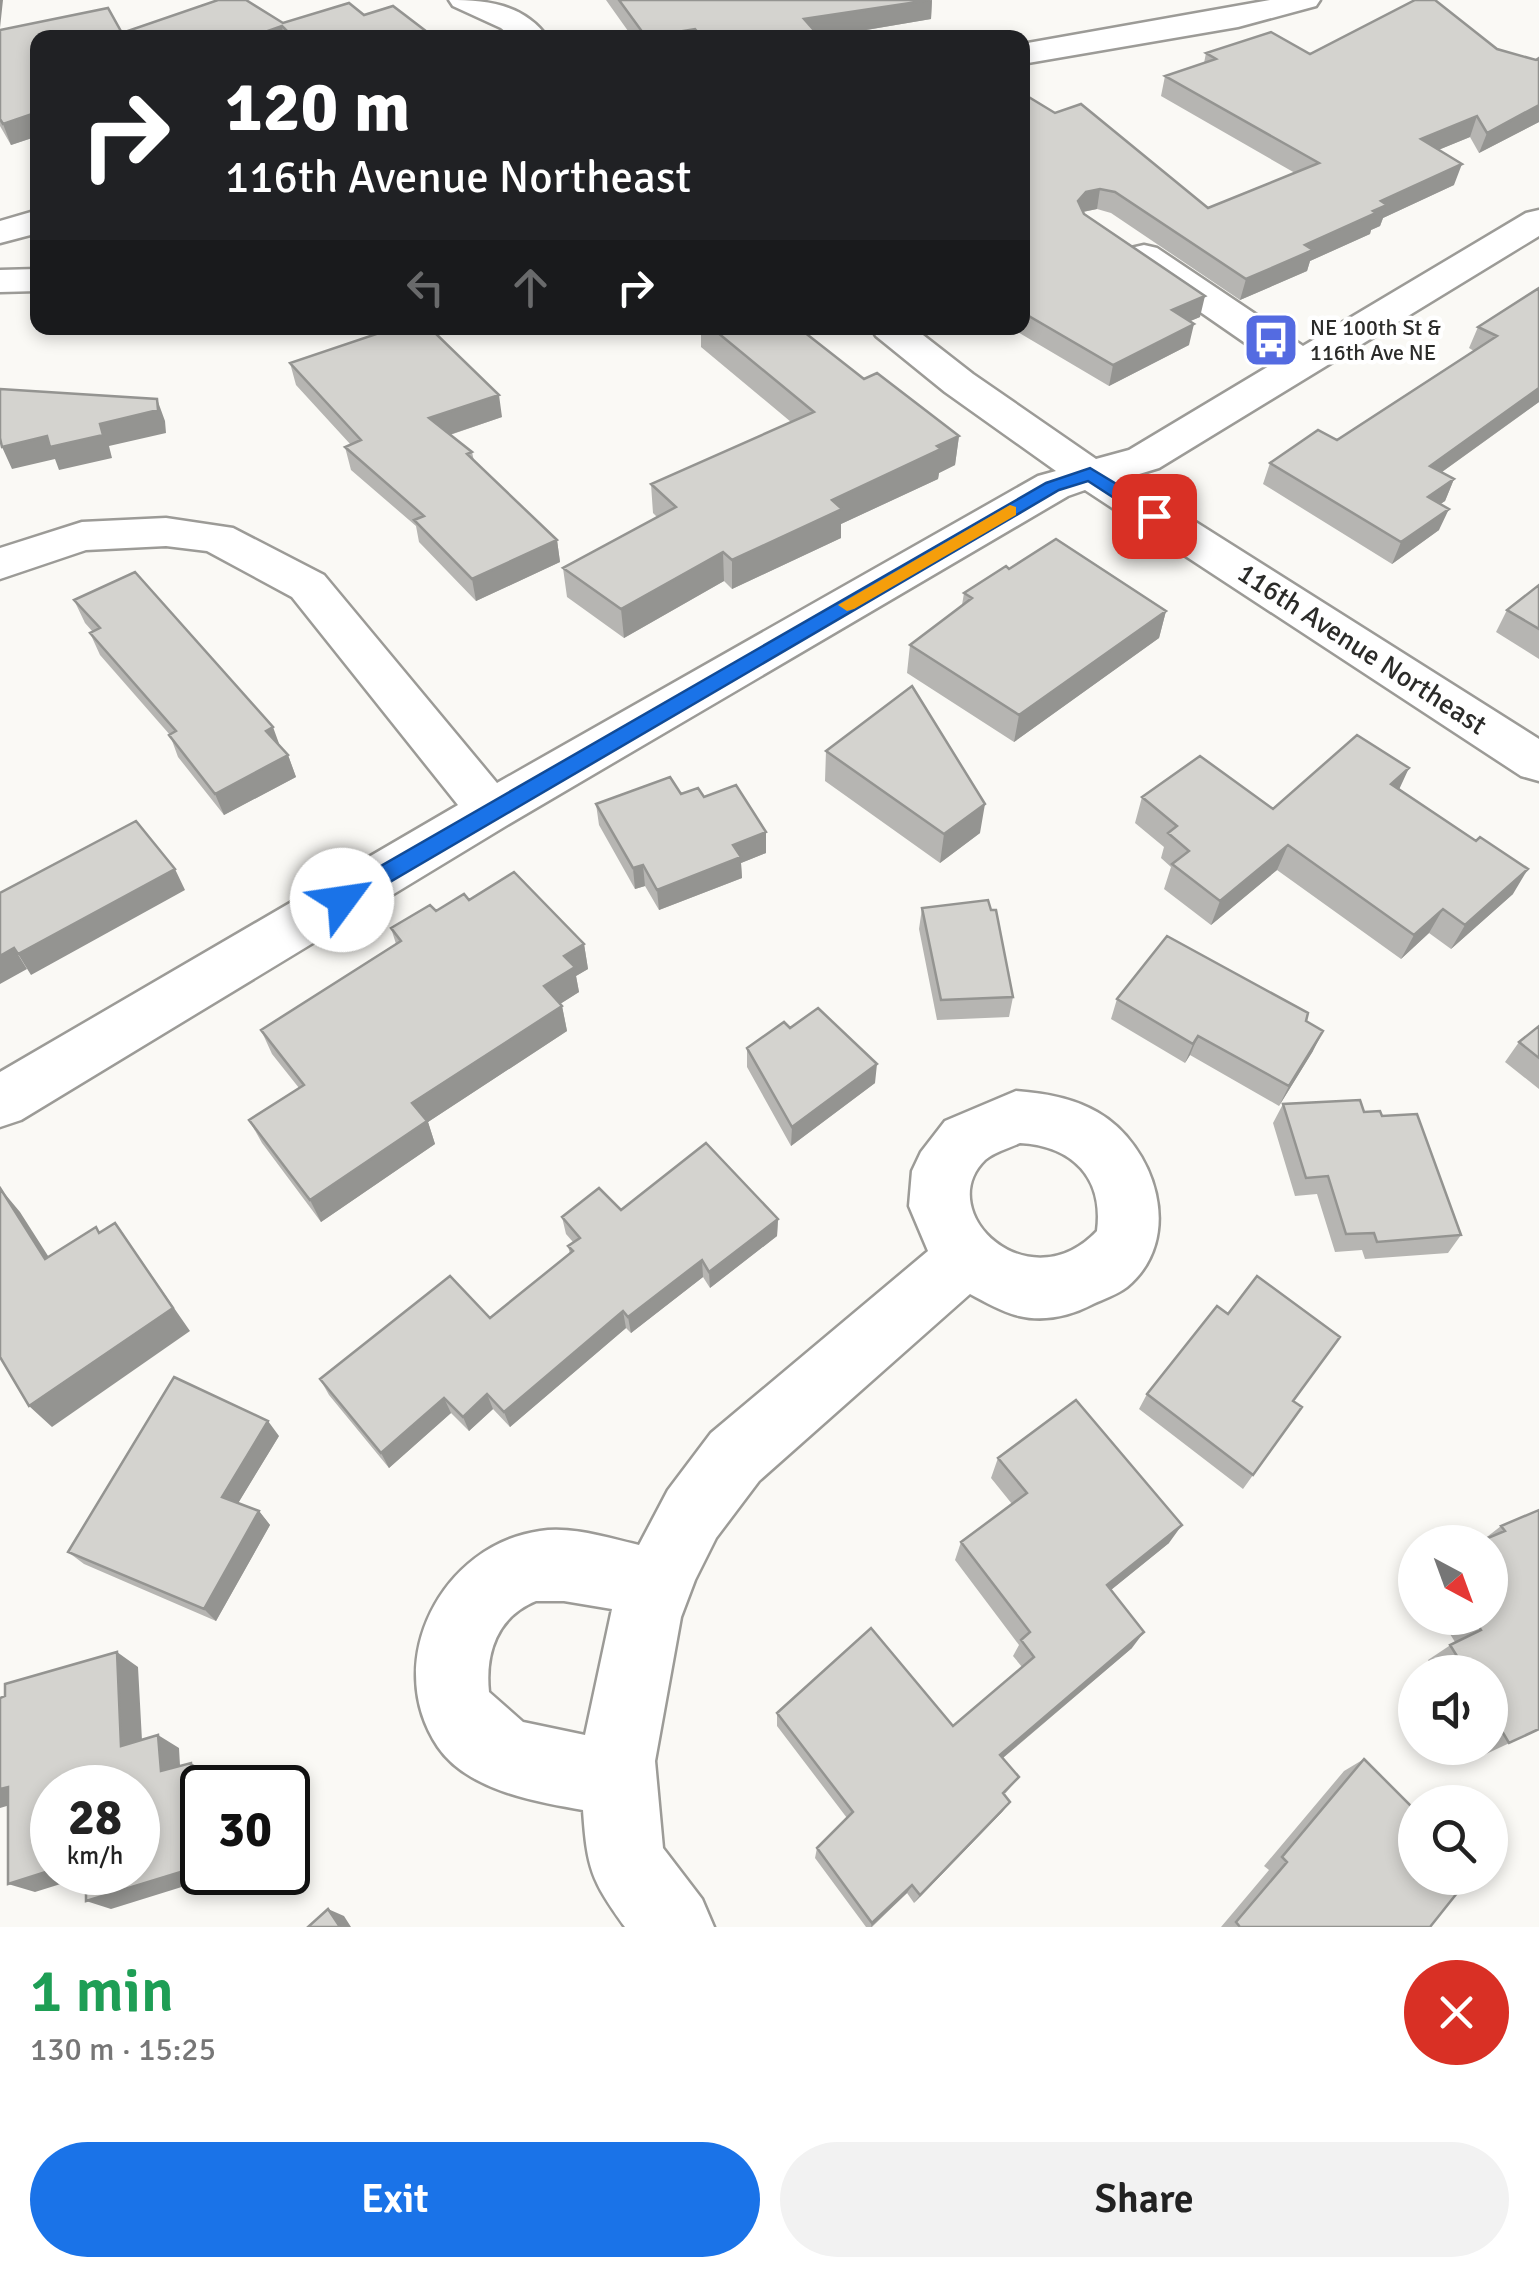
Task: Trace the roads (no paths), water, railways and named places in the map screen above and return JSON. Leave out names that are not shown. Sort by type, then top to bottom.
[{"type":"street","points":[[464,0],[512,21],[523,30]]},
{"type":"street","points":[[1030,53],[1238,18],[1305,0]]},
{"type":"street","points":[[1118,12],[1143,35]]},
{"type":"street","points":[[0,1102],[492,810],[1052,486],[1144,458],[1539,221]]},
{"type":"street","points":[[0,232],[30,224]]},
{"type":"street","points":[[1111,234],[1302,364]]},
{"type":"street","points":[[0,280],[30,280]]},
{"type":"street","name":"116th Avenue Northeast","points":[[899,335],[959,383],[1090,474],[1539,763]]},
{"type":"street","points":[[0,564],[82,536],[166,532],[218,538],[308,586],[492,810]]},
{"type":"street","points":[[674,1927],[626,1862],[617,1761],[645,1618],[657,1584],[692,1514],[736,1457],[966,1258]]},
{"type":"street","points":[[618,1779],[504,1754],[482,1740],[465,1722],[454,1697],[450,1672],[453,1644],[466,1614],[486,1590],[511,1572],[540,1565],[657,1584]]},
{"type":"place","name":"NE 100th St & 116th Ave NE","points":[[1271,340]]}]
